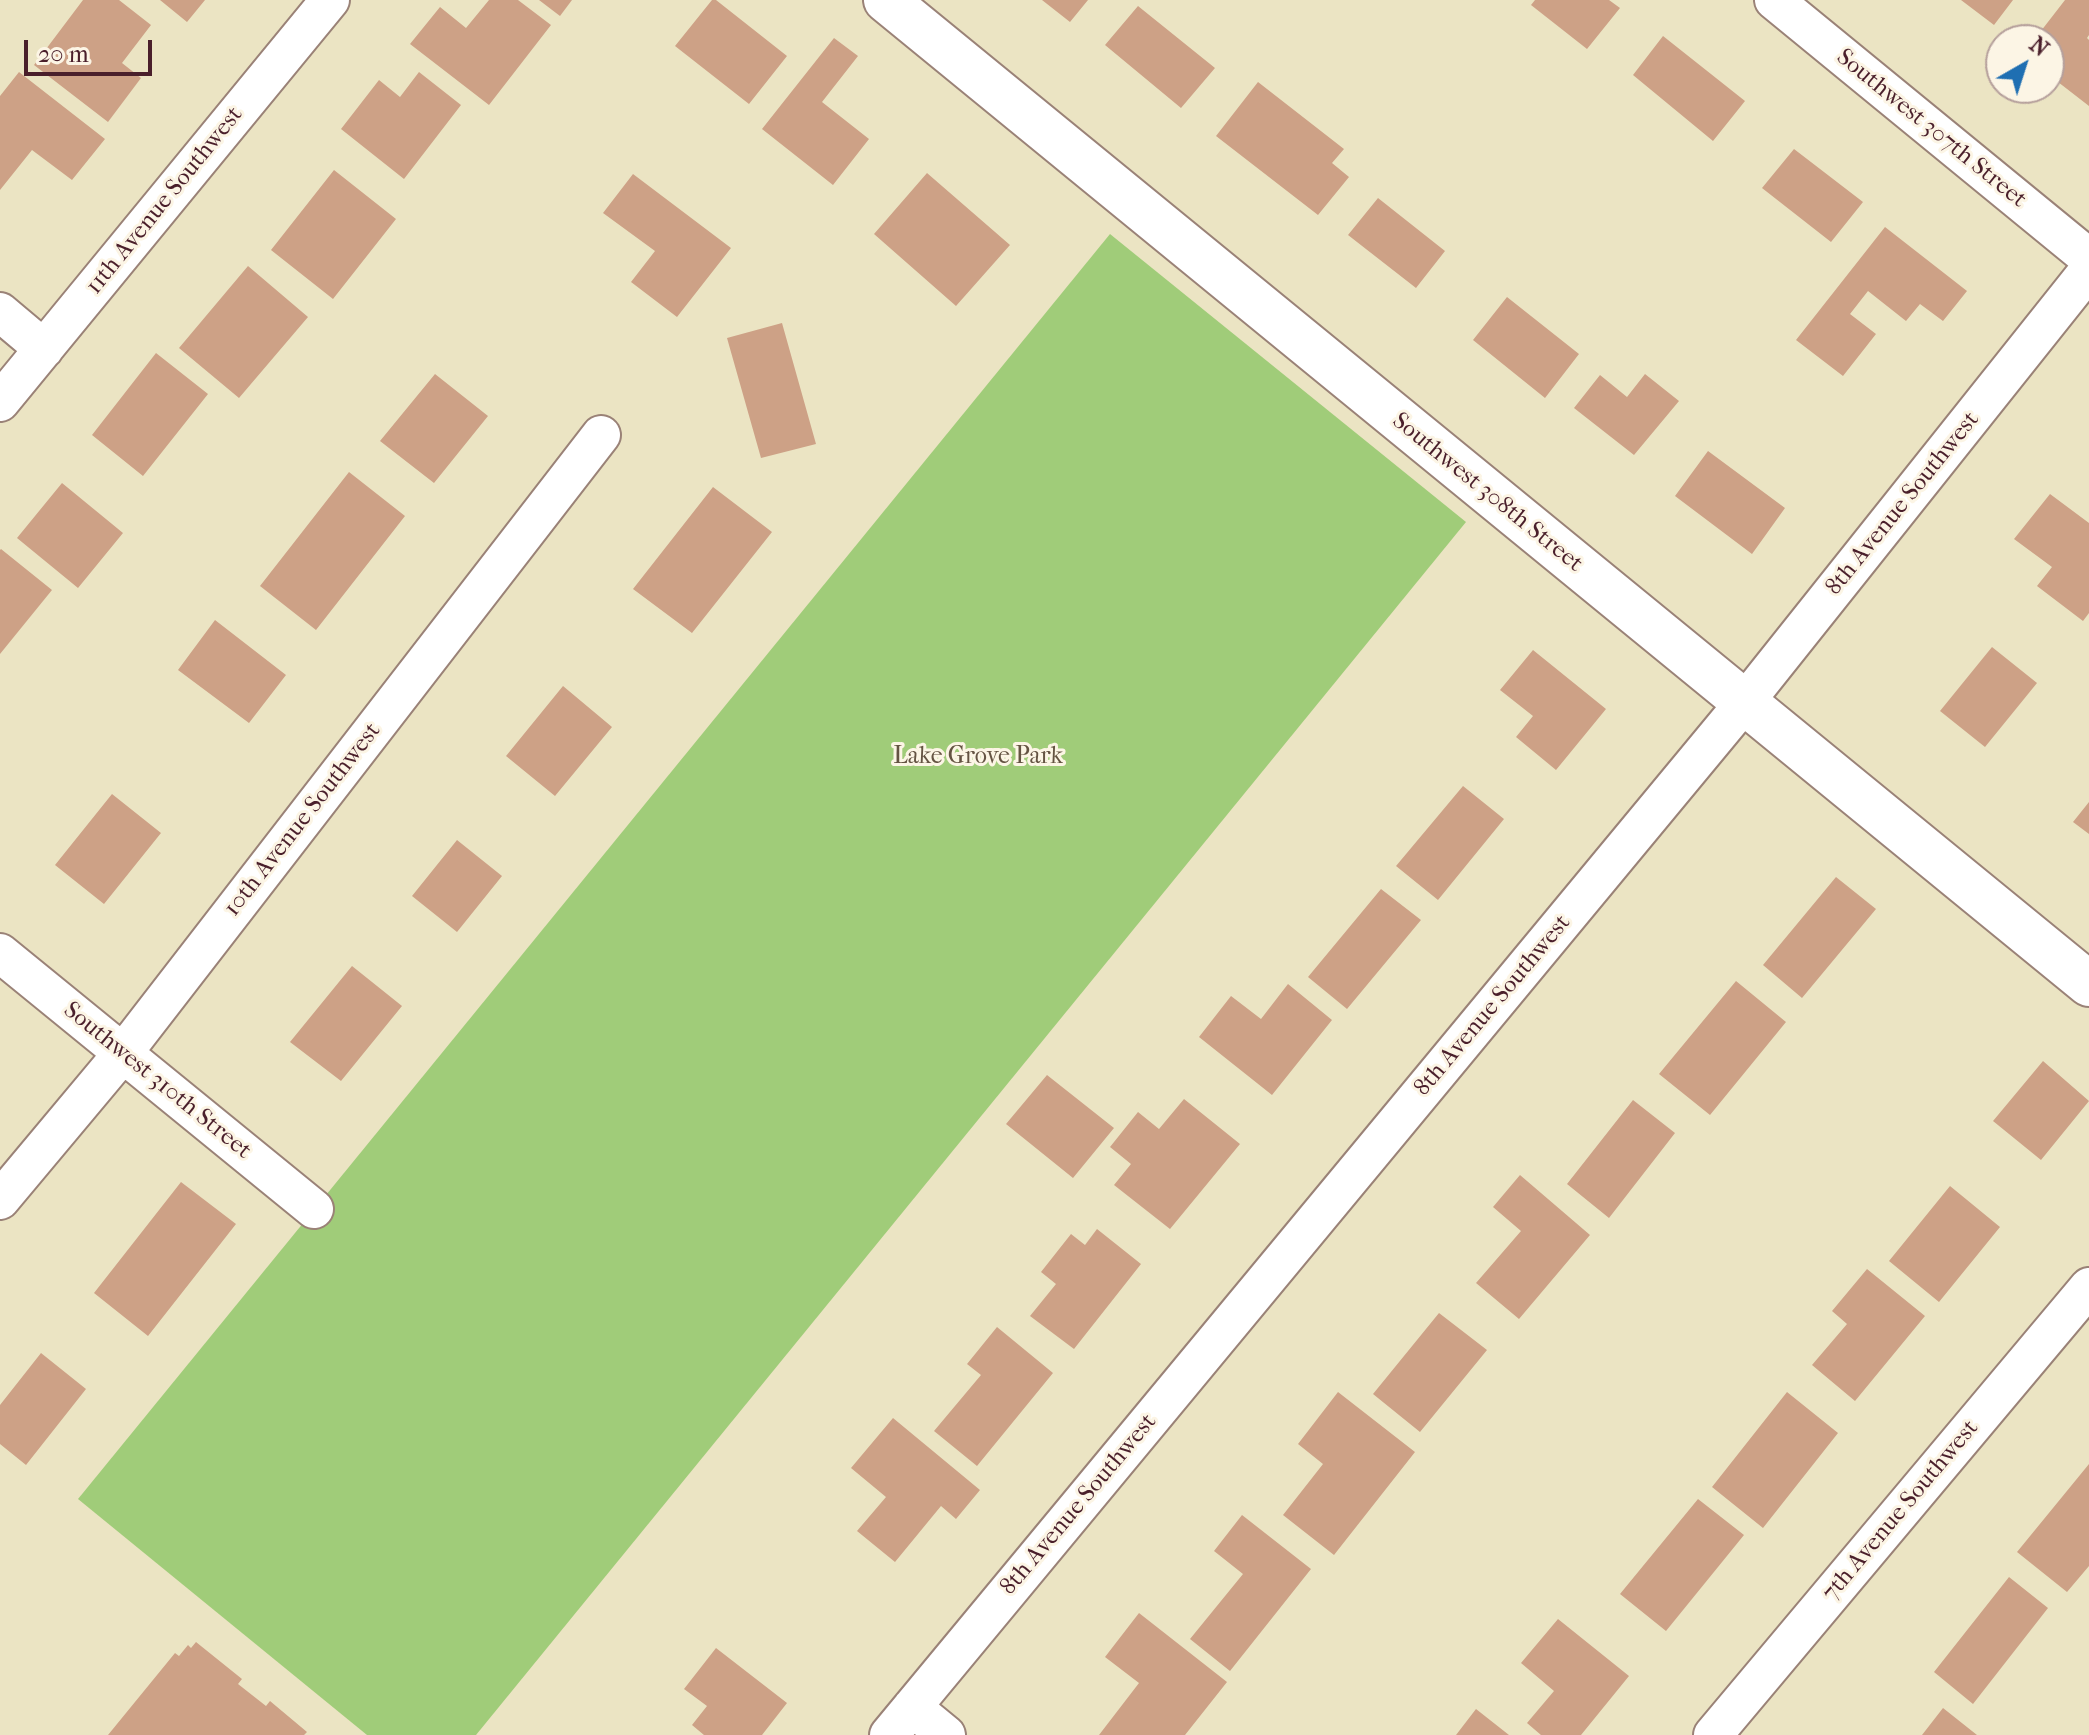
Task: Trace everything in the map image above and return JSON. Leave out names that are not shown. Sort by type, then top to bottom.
[{"type":"street","name":"11th Avenue Southwest","points":[[0,402],[330,0]]},
{"type":"street","name":"Southwest 308th Street","points":[[886,0],[2089,984]]},
{"type":"street","name":"Southwest 307th Street","points":[[1774,0],[2089,258]]},
{"type":"street","name":"8th Avenue Southwest","points":[[900,1721],[1744,703],[2089,270]]},
{"type":"street","points":[[0,312],[44,349]]},
{"type":"street","name":"10th Avenue Southwest","points":[[0,1200],[123,1053],[601,435]]},
{"type":"street","name":"Southwest 310th Street","points":[[0,953],[314,1209]]},
{"type":"street","name":"7th Avenue Southwest","points":[[1713,1735],[2089,1287]]},
{"type":"street","points":[[900,1721],[946,1735]]},
{"type":"green space","name":"Lake Grove Park","points":[[1110,234],[1466,522],[476,1735],[367,1735],[78,1499]]},
{"type":"building","points":[[83,0],[119,0],[151,25],[122,63],[141,78],[108,122],[34,65]]},
{"type":"building","points":[[160,0],[205,0],[187,22]]},
{"type":"building","points":[[489,0],[518,0],[551,25],[489,105],[410,44],[440,7],[466,28]]},
{"type":"building","points":[[539,0],[572,0],[560,16]]},
{"type":"building","points":[[712,0],[787,56],[749,104],[675,46]]},
{"type":"building","points":[[1042,0],[1088,0],[1070,22]]},
{"type":"building","points":[[1535,0],[1609,0],[1620,8],[1587,49],[1531,5]]},
{"type":"building","points":[[1961,0],[2013,0],[1993,24]]},
{"type":"building","points":[[2065,0],[2089,0],[2089,106],[2065,87],[2065,24],[2046,24]]},
{"type":"building","points":[[1138,6],[1215,68],[1181,108],[1105,45]]},
{"type":"building","points":[[1663,36],[1745,101],[1713,141],[1633,75]]},
{"type":"building","points":[[834,38],[858,56],[822,102],[869,139],[833,185],[762,129]]},
{"type":"building","points":[[19,72],[105,139],[72,180],[32,150],[0,190],[0,96]]},
{"type":"building","points":[[419,72],[461,105],[404,179],[341,129],[379,80],[400,97]]},
{"type":"building","points":[[1258,82],[1344,149],[1332,163],[1349,177],[1318,215],[1216,136]]},
{"type":"building","points":[[1794,149],[1863,202],[1831,242],[1762,188]]},
{"type":"building","points":[[334,170],[396,219],[333,299],[271,250]]},
{"type":"building","points":[[927,173],[1010,245],[956,306],[874,234]]},
{"type":"building","points":[[633,174],[731,248],[677,317],[631,282],[655,251],[603,213]]},
{"type":"building","points":[[1378,198],[1445,251],[1416,288],[1348,235]]},
{"type":"building","points":[[1885,227],[1967,291],[1943,321],[1920,304],[1906,321],[1868,291],[1850,314],[1876,334],[1843,376],[1796,340]]},
{"type":"building","points":[[248,266],[308,317],[239,398],[179,348]]},
{"type":"building","points":[[1507,297],[1579,354],[1545,398],[1473,340]]},
{"type":"building","points":[[782,323],[816,444],[761,458],[727,338]]},
{"type":"building","points":[[156,353],[208,394],[143,476],[92,435]]},
{"type":"building","points":[[435,374],[488,416],[434,483],[380,441]]},
{"type":"building","points":[[1645,374],[1679,401],[1634,455],[1574,408],[1600,375],[1627,397]]},
{"type":"building","points":[[1708,451],[1785,508],[1752,554],[1675,496]]},
{"type":"building","points":[[349,472],[405,516],[316,630],[260,586]]},
{"type":"building","points":[[62,483],[123,533],[78,588],[17,538]]},
{"type":"building","points":[[713,487],[772,532],[692,633],[633,589]]},
{"type":"building","points":[[2050,494],[2089,523],[2089,613],[2083,621],[2037,586],[2052,567],[2014,539]]},
{"type":"building","points":[[0,550],[52,590],[0,654]]},
{"type":"building","points":[[215,620],[286,675],[249,723],[178,670]]},
{"type":"building","points":[[1992,647],[2037,683],[1985,747],[1940,711]]},
{"type":"building","points":[[1533,650],[1606,709],[1556,770],[1516,737],[1533,716],[1500,690]]},
{"type":"building","points":[[563,686],[612,727],[555,796],[506,756]]},
{"type":"building","points":[[1463,786],[1504,819],[1438,900],[1396,866]]},
{"type":"building","points":[[112,794],[161,833],[104,904],[55,865]]},
{"type":"building","points":[[2089,802],[2089,834],[2073,822]]},
{"type":"building","points":[[457,840],[502,876],[457,932],[412,896]]},
{"type":"building","points":[[1836,877],[1876,909],[1802,998],[1763,965]]},
{"type":"building","points":[[1381,889],[1421,920],[1347,1009],[1308,977]]},
{"type":"building","points":[[352,966],[402,1006],[341,1081],[290,1042]]},
{"type":"building","points":[[1736,981],[1786,1022],[1710,1115],[1659,1074]]},
{"type":"building","points":[[1288,984],[1332,1020],[1272,1095],[1199,1037],[1231,996],[1261,1019]]},
{"type":"building","points":[[2043,1061],[2089,1101],[2041,1160],[1993,1121]]},
{"type":"building","points":[[1047,1075],[1114,1128],[1073,1178],[1006,1124]]},
{"type":"building","points":[[1184,1099],[1240,1144],[1170,1229],[1114,1185],[1131,1164],[1110,1147],[1138,1112],[1159,1129]]},
{"type":"building","points":[[1633,1100],[1675,1133],[1609,1218],[1567,1184]]},
{"type":"building","points":[[1520,1175],[1590,1235],[1519,1319],[1476,1283],[1521,1231],[1493,1207]]},
{"type":"building","points":[[181,1182],[236,1224],[148,1336],[94,1293]]},
{"type":"building","points":[[1950,1186],[2000,1227],[1939,1302],[1889,1261]]},
{"type":"building","points":[[1097,1229],[1141,1264],[1074,1349],[1030,1316],[1056,1284],[1041,1272],[1071,1234],[1085,1245]]},
{"type":"building","points":[[1867,1269],[1925,1316],[1855,1401],[1812,1365],[1847,1324],[1832,1311]]},
{"type":"building","points":[[1439,1313],[1487,1350],[1420,1432],[1373,1394]]},
{"type":"building","points":[[997,1327],[1053,1373],[977,1466],[934,1431],[981,1375],[967,1364]]},
{"type":"building","points":[[41,1353],[86,1389],[26,1465],[0,1444],[0,1405]]},
{"type":"building","points":[[1338,1392],[1415,1452],[1334,1555],[1283,1515],[1323,1464],[1298,1444]]},
{"type":"building","points":[[1787,1392],[1838,1433],[1763,1528],[1712,1487]]},
{"type":"building","points":[[893,1418],[980,1490],[956,1519],[941,1506],[895,1562],[857,1531],[886,1497],[851,1468]]},
{"type":"building","points":[[2089,1464],[2089,1566],[2067,1592],[2017,1552]]},
{"type":"building","points":[[1698,1499],[1744,1535],[1666,1631],[1620,1594]]},
{"type":"building","points":[[1242,1515],[1311,1569],[1230,1671],[1190,1639],[1243,1574],[1214,1551]]},
{"type":"building","points":[[2009,1577],[2048,1608],[1973,1704],[1934,1672]]},
{"type":"building","points":[[1139,1613],[1227,1682],[1185,1735],[1099,1735],[1139,1683],[1105,1657]]},
{"type":"building","points":[[1558,1619],[1629,1676],[1581,1735],[1541,1735],[1527,1723],[1554,1691],[1521,1663]]},
{"type":"building","points":[[196,1642],[242,1679],[238,1684],[266,1706],[270,1701],[307,1732],[304,1735],[108,1735],[175,1653],[179,1656],[188,1645],[191,1648]]},
{"type":"building","points":[[716,1648],[787,1703],[762,1735],[704,1735],[692,1725],[707,1706],[684,1689]]},
{"type":"building","points":[[1943,1708],[1977,1735],[1922,1735]]},
{"type":"building","points":[[1476,1709],[1509,1735],[1456,1735]]}]
